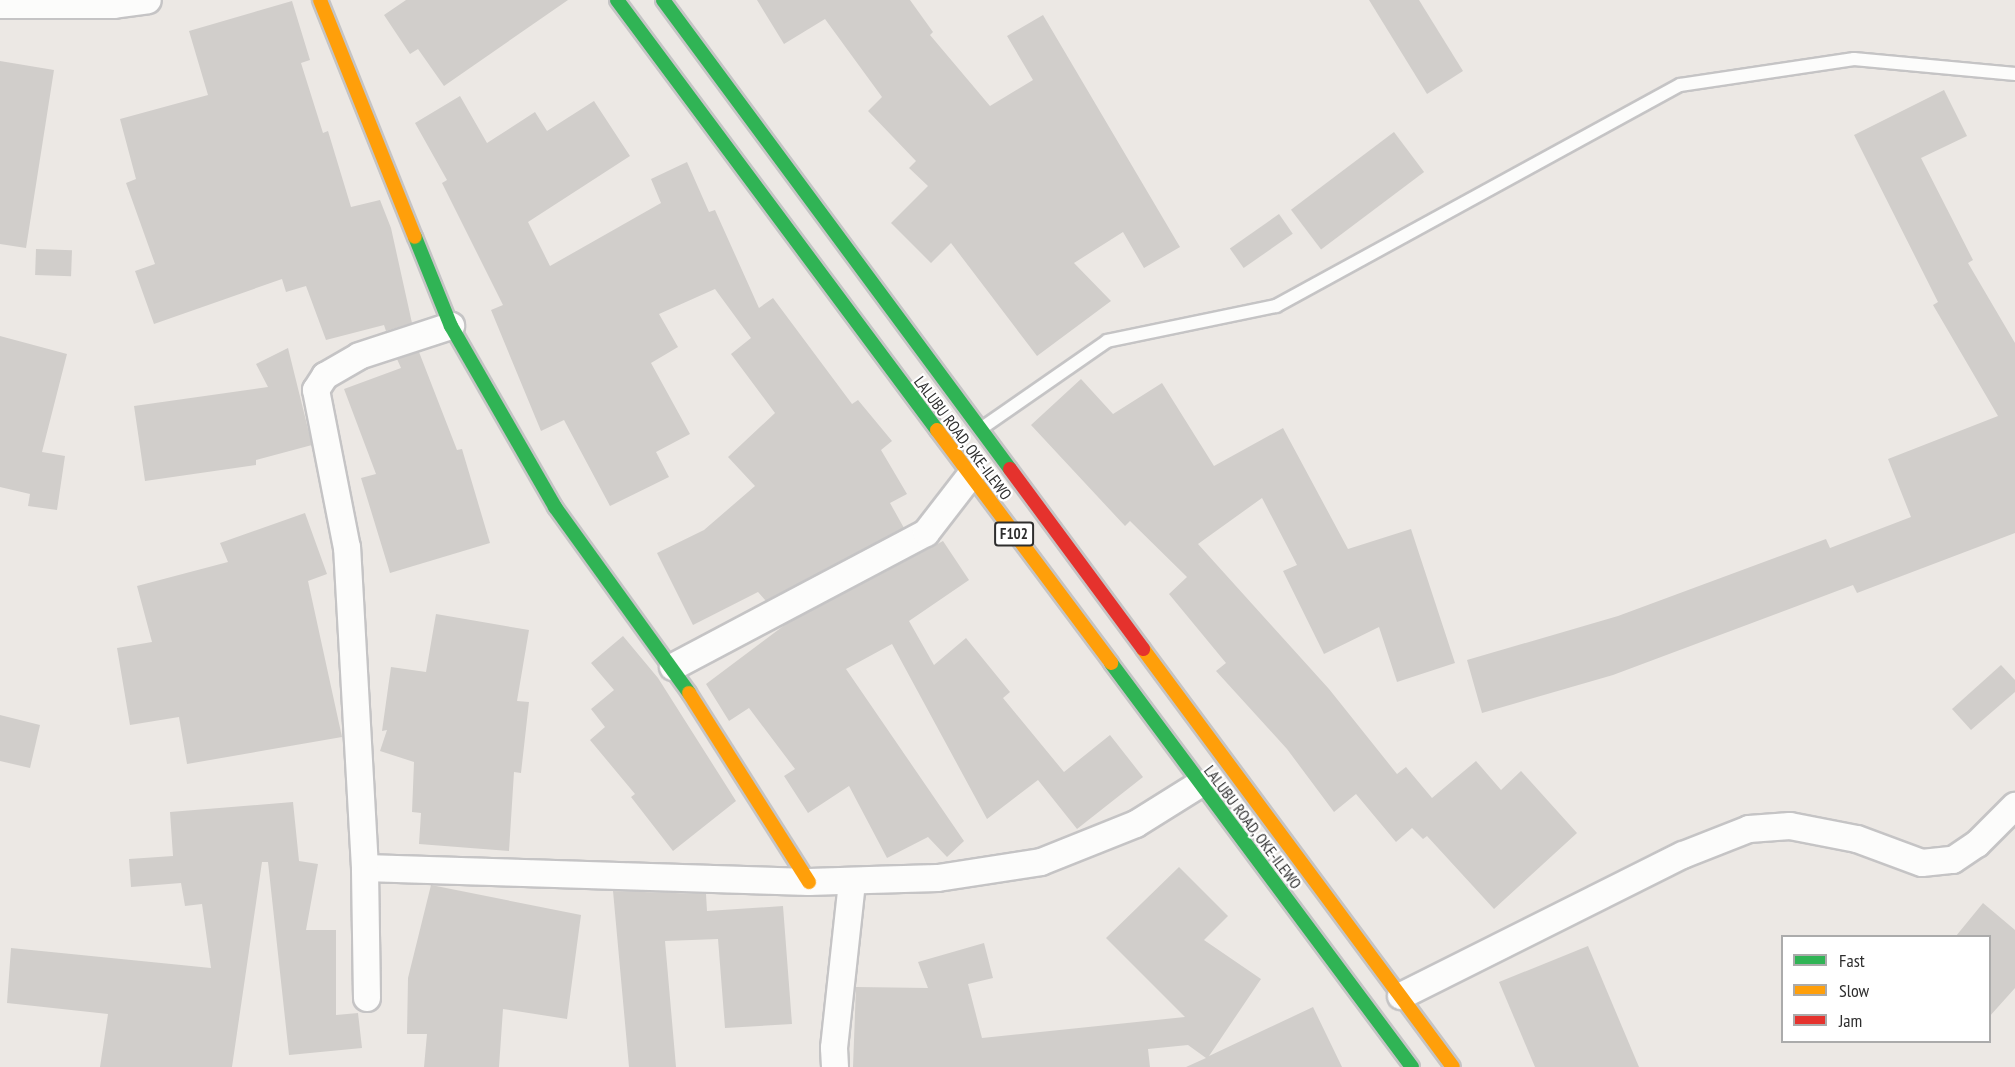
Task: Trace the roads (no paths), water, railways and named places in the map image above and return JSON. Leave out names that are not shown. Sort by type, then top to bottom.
[{"type":"main road","points":[[320,0],[451,326],[555,507],[673,667],[809,882]]},
{"type":"main road","name":"LALUBU ROAD, OKE-ILEWO","points":[[617,0],[1412,1067]]},
{"type":"main road","name":"LALUBU ROAD, OKE-ILEWO","points":[[663,0],[1453,1067]]},
{"type":"street","points":[[0,5],[114,5],[148,0]]},
{"type":"street","points":[[367,998],[365,868],[348,548],[316,390],[326,375],[358,356],[451,326]]},
{"type":"street","points":[[673,667],[926,533],[970,476]]},
{"type":"street","points":[[365,868],[809,882],[938,878],[1041,862],[1136,824],[1200,784]]},
{"type":"street","points":[[1401,996],[1683,855],[1749,829],[1790,826],[1857,839],[1922,862],[1953,860],[1977,844],[2015,806]]},
{"type":"street","points":[[836,1067],[834,1048],[852,881]]},
{"type":"lane","points":[[981,428],[1107,341],[1276,306],[1680,86],[1854,59],[2015,74]]}]
